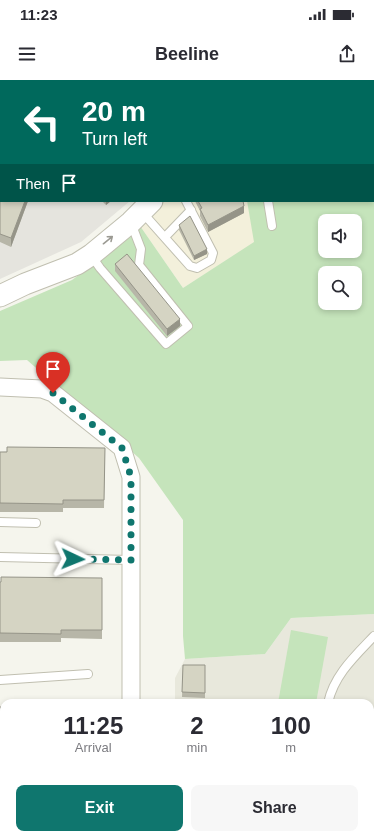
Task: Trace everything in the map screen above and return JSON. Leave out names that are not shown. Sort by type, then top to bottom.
[{"type":"street","points":[[0,296],[25,284],[77,264],[91,255],[139,209]]},
{"type":"street","points":[[25,284],[83,243],[125,210],[139,209]]},
{"type":"street","points":[[0,387],[42,389],[53,393],[122,448],[131,477],[131,699]]},
{"type":"lane","points":[[139,209],[191,268],[197,268],[211,260],[213,253],[187,202]]},
{"type":"lane","points":[[268,202],[272,226]]},
{"type":"lane","points":[[91,255],[100,268],[166,344],[188,326],[140,265],[141,249],[139,209]]},
{"type":"lane","points":[[164,237],[191,210]]},
{"type":"lane","points":[[0,522],[36,523]]},
{"type":"lane","points":[[0,557],[131,560]]},
{"type":"lane","points":[[329,699],[330,693],[346,665],[374,636]]},
{"type":"lane","points":[[0,680],[88,674]]},
{"type":"shaded area","points":[[0,202],[129,202],[81,242],[0,279]]},
{"type":"shaded area","points":[[157,202],[247,202],[255,242],[183,288],[138,223]]},
{"type":"shaded area","points":[[374,614],[374,699],[175,699],[175,678],[185,659],[265,654],[291,618]]},
{"type":"green space","points":[[247,202],[374,202],[374,614],[291,618],[265,654],[185,659],[183,636],[183,520],[139,458],[27,360],[0,361],[0,311],[72,280],[125,241],[138,223],[183,288],[254,242]]},
{"type":"green space","points":[[291,630],[328,637],[317,699],[279,699]]},
{"type":"building","points":[[0,202],[25,202],[11,238],[0,234]]},
{"type":"building","points":[[199,202],[243,202],[244,206],[208,225],[200,209],[202,208]]},
{"type":"building","points":[[190,216],[207,249],[194,256],[179,225]]},
{"type":"building","points":[[127,254],[180,319],[167,329],[115,264]]},
{"type":"building","points":[[7,447],[105,448],[104,500],[63,500],[63,504],[0,503],[0,452],[7,452]]},
{"type":"building","points":[[1,577],[102,578],[102,630],[61,630],[61,634],[0,633]]},
{"type":"building","points":[[183,665],[205,665],[205,693],[182,692]]},
{"type":"route","points":[[53,393],[122,448],[131,477],[131,560],[73,559]]}]
